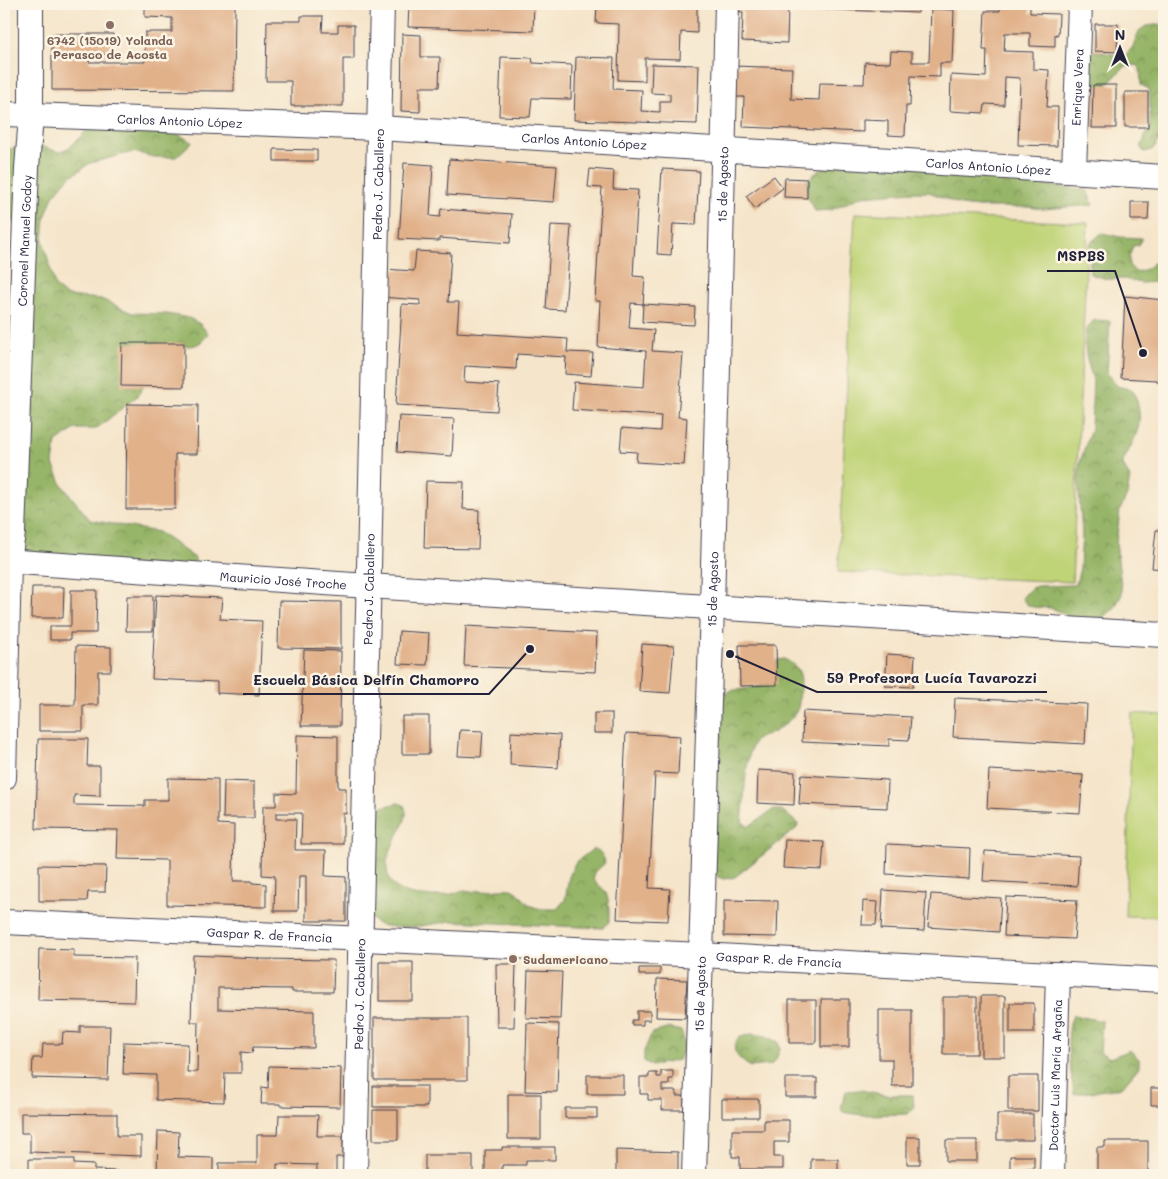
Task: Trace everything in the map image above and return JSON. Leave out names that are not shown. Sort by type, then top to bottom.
[{"type":"street","name":"Coronel Manuel Godoy","points":[[4,778],[6,561],[13,533],[27,168],[31,116],[31,4]]},
{"type":"street","name":"Pedro J. Caballero","points":[[355,1175],[382,4]]},
{"type":"street","name":"15 de Agosto","points":[[694,1175],[712,607],[727,4]]},
{"type":"street","name":"Enrique Vera","points":[[1074,171],[1080,4]]},
{"type":"street","name":"Carlos Antonio López","points":[[4,114],[378,128],[1164,177]]},
{"type":"street","name":"Mauricio José Troche","points":[[6,561],[368,586],[1164,636]]},
{"type":"street","name":"Gaspar R. de Francia","points":[[4,922],[701,955],[1164,980]]},
{"type":"street","name":"Doctor Luis María Argaña","points":[[1052,1175],[1058,974]]},
{"type":"green space","points":[[1164,24],[1165,87],[1163,120],[1156,146],[1152,150],[1144,152],[1141,148],[1147,132],[1149,133],[1150,130],[1150,98],[1149,89],[1141,85],[1140,68],[1137,65],[1125,66],[1103,89],[1089,99],[1085,98],[1081,68],[1093,51],[1124,56],[1133,47],[1139,31],[1146,26]]},
{"type":"green space","points":[[107,121],[174,132],[192,142],[176,157],[154,157],[133,152],[90,163],[67,179],[53,196],[45,218],[43,241],[55,286],[66,296],[101,299],[132,313],[167,314],[189,318],[200,324],[208,333],[200,343],[191,346],[169,348],[142,366],[143,388],[136,397],[96,429],[75,429],[56,442],[53,464],[62,485],[90,520],[158,532],[195,558],[195,569],[21,555],[16,394],[7,339],[20,306],[17,251],[41,213],[41,201],[30,198],[25,208],[10,224],[4,214],[4,150],[34,144],[59,152],[70,147],[86,131]]},
{"type":"green space","points":[[859,162],[999,174],[1051,186],[1087,190],[1093,205],[1043,209],[1027,207],[978,207],[961,205],[929,192],[912,192],[862,196],[831,210],[815,211],[807,196],[808,180],[821,168]]},
{"type":"green space","points":[[855,213],[1088,223],[1072,582],[838,572]]},
{"type":"green space","points":[[1102,233],[1120,237],[1142,238],[1138,245],[1133,246],[1129,257],[1129,265],[1135,272],[1150,266],[1163,254],[1161,250],[1164,247],[1164,283],[1141,283],[1124,279],[1107,279],[1090,274],[1090,243]]},
{"type":"green space","points":[[1094,320],[1110,321],[1107,373],[1117,386],[1133,390],[1139,411],[1139,420],[1136,436],[1122,463],[1130,478],[1127,495],[1120,510],[1116,543],[1122,594],[1114,609],[1099,620],[1083,626],[1054,609],[1028,605],[1022,598],[1031,588],[1037,586],[1076,585],[1080,568],[1082,534],[1078,479],[1080,462],[1091,429],[1093,380],[1087,360],[1086,330]]},
{"type":"green space","points":[[784,659],[793,664],[800,674],[801,683],[798,707],[794,715],[786,723],[774,732],[758,738],[752,746],[746,774],[742,822],[749,826],[773,810],[782,810],[798,824],[797,828],[735,877],[724,879],[718,877],[713,870],[716,705],[729,691],[770,685],[773,682],[778,660]]},
{"type":"green space","points":[[1132,713],[1164,715],[1164,917],[1125,916]]},
{"type":"green space","points":[[398,803],[404,805],[406,817],[389,853],[387,869],[389,879],[401,891],[418,896],[428,896],[448,895],[464,890],[510,889],[519,893],[533,907],[557,909],[565,900],[569,877],[575,863],[593,849],[600,852],[605,861],[596,871],[593,878],[606,893],[609,906],[609,922],[603,928],[451,921],[415,927],[379,925],[370,918],[375,809]]},
{"type":"green space","points":[[1073,1015],[1102,1021],[1100,1052],[1110,1058],[1130,1050],[1139,1059],[1139,1067],[1121,1088],[1074,1094],[1068,1044]]},
{"type":"green space","points":[[670,1028],[681,1031],[684,1039],[682,1053],[678,1060],[652,1066],[644,1061],[644,1051],[652,1033]]},
{"type":"green space","points":[[751,1034],[766,1036],[778,1042],[780,1049],[771,1065],[750,1067],[736,1054],[735,1043],[738,1038]]},
{"type":"green space","points":[[861,1090],[886,1095],[913,1095],[914,1108],[908,1114],[862,1115],[843,1112],[841,1108],[846,1091]]},
{"type":"building","points":[[126,4],[235,4],[234,91],[52,90],[52,34],[113,34],[113,55],[89,54],[89,62],[145,62],[145,32],[172,32],[172,18],[145,17],[145,7],[126,7]]},
{"type":"building","points":[[409,4],[534,4],[533,31],[408,27]]},
{"type":"building","points":[[597,4],[697,4],[697,33],[681,32],[680,59],[645,58],[645,81],[618,80],[619,24],[596,23]]},
{"type":"building","points":[[732,4],[919,4],[918,13],[788,8],[787,43],[742,41],[743,12],[732,11]]},
{"type":"building","points":[[1000,4],[1030,4],[1030,13],[1059,14],[1058,35],[1055,34],[1055,47],[1030,46],[1030,33],[1005,33],[1004,51],[1033,52],[1033,69],[1049,70],[1047,107],[1058,107],[1057,146],[1018,145],[1020,78],[1005,77],[1004,105],[985,104],[984,113],[950,111],[951,75],[986,77],[987,50],[983,50],[985,11],[1000,11]]},
{"type":"building","points":[[931,9],[954,10],[952,63],[940,63],[940,77],[911,76],[910,106],[906,106],[905,136],[888,135],[888,121],[863,120],[863,132],[743,127],[744,97],[731,97],[733,66],[792,68],[791,99],[819,100],[820,83],[864,84],[865,62],[890,63],[891,51],[912,52],[912,62],[929,62]]},
{"type":"building","points":[[301,16],[323,16],[322,32],[338,32],[338,25],[354,25],[354,59],[343,59],[343,106],[291,106],[291,81],[266,81],[267,21],[301,21]]},
{"type":"building","points":[[1095,24],[1118,24],[1117,52],[1095,51]]},
{"type":"building","points":[[402,34],[421,35],[421,57],[440,57],[439,87],[420,87],[420,112],[401,111]]},
{"type":"building","points":[[501,57],[532,58],[533,63],[572,65],[571,99],[532,98],[530,117],[499,116]]},
{"type":"building","points":[[576,57],[614,58],[613,89],[642,90],[641,111],[660,112],[660,101],[670,101],[670,94],[651,93],[652,64],[699,65],[697,124],[574,120]]},
{"type":"building","points":[[1093,85],[1116,85],[1116,128],[1092,128]]},
{"type":"building","points":[[1125,92],[1148,92],[1148,127],[1125,127]]},
{"type":"building","points":[[274,149],[317,150],[317,161],[274,161]]},
{"type":"building","points":[[449,159],[557,166],[554,202],[447,195]]},
{"type":"building","points":[[404,163],[433,165],[430,216],[440,217],[441,209],[512,214],[510,243],[439,238],[439,241],[399,239]]},
{"type":"building","points":[[590,169],[614,171],[613,189],[638,190],[633,276],[645,277],[643,304],[631,303],[629,328],[654,330],[652,351],[683,353],[678,417],[687,418],[684,465],[636,462],[637,452],[620,451],[622,428],[660,431],[661,416],[572,410],[574,382],[644,387],[646,351],[598,347],[600,301],[595,301],[602,188],[588,187]]},
{"type":"building","points":[[662,169],[699,171],[696,225],[673,224],[671,255],[657,254]]},
{"type":"building","points":[[774,176],[783,188],[755,209],[746,196]]},
{"type":"building","points":[[785,178],[807,179],[807,198],[784,197]]},
{"type":"building","points":[[1131,202],[1149,202],[1148,220],[1131,220]]},
{"type":"building","points":[[551,225],[571,226],[565,310],[546,309]]},
{"type":"building","points":[[416,251],[451,253],[448,302],[459,302],[457,332],[568,339],[567,352],[593,353],[591,376],[565,374],[566,357],[517,354],[516,369],[465,366],[464,382],[499,384],[497,411],[396,405],[402,304],[420,305],[420,300],[381,297],[383,269],[414,271]]},
{"type":"building","points":[[1125,296],[1164,300],[1164,386],[1156,380],[1121,378]]},
{"type":"building","points":[[643,304],[695,307],[694,325],[642,322]]},
{"type":"building","points":[[122,343],[184,343],[184,387],[121,386]]},
{"type":"building","points":[[127,404],[198,405],[197,454],[175,454],[175,509],[126,509]]},
{"type":"building","points":[[399,416],[454,419],[452,456],[397,452]]},
{"type":"building","points":[[426,481],[464,482],[463,509],[479,510],[478,549],[424,548]]},
{"type":"building","points":[[1156,530],[1164,530],[1164,569],[1152,568]]},
{"type":"building","points":[[32,587],[64,587],[63,618],[31,618]]},
{"type":"building","points":[[71,590],[97,590],[96,633],[70,633],[70,640],[50,640],[50,626],[71,626]]},
{"type":"building","points":[[156,595],[222,598],[220,619],[262,621],[259,695],[217,693],[217,682],[152,679]]},
{"type":"building","points":[[127,596],[153,596],[153,631],[126,631]]},
{"type":"building","points":[[279,601],[341,602],[341,649],[278,648]]},
{"type":"building","points":[[466,626],[597,633],[595,672],[464,666]]},
{"type":"building","points":[[399,631],[429,633],[427,665],[397,664]]},
{"type":"building","points":[[642,644],[674,646],[670,693],[639,691]]},
{"type":"building","points":[[739,645],[776,645],[777,685],[740,686]]},
{"type":"building","points":[[76,646],[111,647],[111,671],[98,671],[98,705],[83,705],[83,731],[39,731],[39,705],[75,705]]},
{"type":"building","points":[[304,650],[341,651],[340,726],[301,726]]},
{"type":"building","points":[[887,654],[915,656],[913,687],[885,686]]},
{"type":"building","points":[[955,698],[1087,704],[1085,744],[953,737]]},
{"type":"building","points":[[803,711],[911,717],[909,740],[889,739],[889,746],[802,742]]},
{"type":"building","points":[[594,713],[612,713],[612,733],[594,733]]},
{"type":"building","points":[[402,716],[429,716],[429,754],[402,754]]},
{"type":"building","points":[[460,730],[483,731],[481,757],[458,756]]},
{"type":"building","points":[[511,732],[560,735],[558,768],[510,765]]},
{"type":"building","points":[[626,733],[680,736],[678,774],[655,773],[649,888],[670,889],[668,921],[617,919]]},
{"type":"building","points":[[297,735],[338,736],[338,788],[346,788],[346,814],[343,813],[343,844],[301,844],[302,813],[276,813],[276,819],[296,819],[295,850],[326,850],[325,876],[346,877],[346,921],[306,921],[306,876],[299,876],[298,911],[274,911],[275,876],[262,875],[263,806],[276,806],[276,793],[296,794]]},
{"type":"building","points":[[38,739],[88,739],[87,766],[100,766],[100,796],[74,795],[74,805],[145,806],[145,800],[168,800],[168,778],[218,779],[218,824],[234,825],[233,881],[252,881],[252,883],[266,884],[266,907],[167,905],[167,860],[117,859],[118,830],[36,829]]},
{"type":"building","points":[[758,770],[795,772],[794,805],[757,803]]},
{"type":"building","points":[[989,770],[1083,775],[1080,813],[987,808]]},
{"type":"building","points":[[801,775],[888,780],[887,808],[799,804]]},
{"type":"building","points":[[224,781],[254,782],[254,818],[223,818]]},
{"type":"building","points":[[785,840],[824,842],[822,870],[783,868]]},
{"type":"building","points":[[887,844],[970,848],[969,879],[886,874]]},
{"type":"building","points":[[985,851],[1079,856],[1077,886],[983,881]]},
{"type":"building","points":[[39,865],[106,866],[105,892],[88,892],[87,901],[39,901]]},
{"type":"building","points":[[883,890],[926,893],[924,931],[881,929]]},
{"type":"building","points":[[931,894],[1001,898],[999,932],[928,927]]},
{"type":"building","points":[[1006,897],[1077,900],[1074,939],[1004,936]]},
{"type":"building","points":[[724,900],[778,901],[777,937],[724,936]]},
{"type":"building","points":[[863,901],[878,902],[876,925],[862,925]]},
{"type":"building","points":[[39,949],[74,950],[74,957],[135,958],[134,1002],[38,1000]]},
{"type":"building","points":[[193,955],[258,959],[334,960],[333,992],[292,992],[292,989],[218,988],[218,1009],[314,1011],[314,1048],[253,1047],[252,1053],[241,1052],[241,1073],[225,1073],[224,1102],[156,1100],[156,1075],[123,1074],[124,1042],[188,1044],[187,1072],[197,1072],[198,1022],[191,1022]]},
{"type":"building","points":[[379,962],[413,962],[413,1001],[379,1001]]},
{"type":"building","points":[[496,964],[516,964],[514,1027],[497,1027]]},
{"type":"building","points":[[639,968],[660,968],[660,975],[639,975]]},
{"type":"building","points":[[528,971],[562,972],[560,1019],[526,1018]]},
{"type":"building","points":[[657,979],[687,980],[685,1018],[656,1017]]},
{"type":"building","points":[[981,996],[1005,996],[1005,1057],[981,1057]]},
{"type":"building","points":[[943,997],[977,997],[977,1054],[943,1054]]},
{"type":"building","points":[[821,999],[849,999],[849,1047],[821,1047]]},
{"type":"building","points":[[789,1000],[816,1000],[816,1043],[789,1043]]},
{"type":"building","points":[[1010,1003],[1034,1003],[1034,1033],[1010,1033]]},
{"type":"building","points":[[879,1010],[912,1010],[912,1086],[892,1086],[892,1059],[879,1059]]},
{"type":"building","points":[[637,1011],[650,1011],[650,1020],[643,1020],[643,1025],[632,1025],[632,1020],[637,1020]]},
{"type":"building","points":[[374,1018],[467,1018],[467,1080],[374,1080]]},
{"type":"building","points":[[527,1023],[559,1024],[557,1092],[525,1091]]},
{"type":"building","points":[[80,1026],[110,1026],[108,1080],[32,1078],[33,1058],[42,1058],[43,1044],[62,1044],[63,1032],[80,1033]]},
{"type":"building","points":[[269,1066],[341,1068],[340,1107],[261,1104],[262,1087],[268,1088]]},
{"type":"building","points":[[661,1071],[673,1071],[673,1079],[669,1079],[669,1085],[662,1085],[662,1091],[676,1091],[676,1096],[684,1096],[684,1110],[662,1110],[662,1100],[648,1100],[648,1094],[640,1094],[640,1077],[649,1077],[649,1073],[657,1073],[657,1077],[661,1077]]},
{"type":"building","points":[[587,1075],[623,1075],[623,1094],[587,1094]]},
{"type":"building","points":[[1008,1076],[1038,1076],[1038,1111],[1008,1111]]},
{"type":"building","points":[[785,1078],[817,1078],[817,1097],[785,1097]]},
{"type":"building","points":[[373,1086],[427,1086],[427,1107],[373,1107]]},
{"type":"building","points":[[1151,1088],[1164,1088],[1164,1105],[1151,1105]]},
{"type":"building","points":[[508,1094],[541,1094],[541,1139],[508,1139]]},
{"type":"building","points":[[722,1099],[759,1099],[759,1117],[722,1117]]},
{"type":"building","points":[[565,1108],[597,1108],[597,1118],[565,1118]]},
{"type":"building","points":[[373,1110],[398,1110],[398,1140],[373,1140]]},
{"type":"building","points":[[21,1113],[117,1114],[117,1136],[141,1136],[141,1156],[30,1152],[30,1133],[21,1133]]},
{"type":"building","points":[[997,1114],[1033,1114],[1033,1140],[997,1140]]},
{"type":"building","points":[[279,1115],[318,1115],[317,1136],[343,1136],[343,1157],[336,1157],[336,1175],[317,1175],[317,1165],[277,1164],[277,1175],[219,1175],[219,1163],[257,1163],[257,1135],[278,1135]]},
{"type":"building","points":[[764,1120],[789,1120],[789,1142],[774,1142],[774,1157],[783,1157],[783,1169],[740,1169],[740,1157],[732,1157],[732,1130],[764,1130]]},
{"type":"building","points":[[158,1131],[179,1132],[178,1157],[213,1158],[213,1175],[157,1175]]},
{"type":"building","points":[[907,1137],[920,1137],[920,1164],[907,1164]]},
{"type":"building","points":[[946,1140],[977,1140],[977,1161],[946,1161]]},
{"type":"building","points":[[1105,1141],[1148,1141],[1148,1175],[1097,1174],[1097,1147],[1105,1147]]},
{"type":"building","points":[[502,1147],[555,1147],[555,1160],[526,1160],[526,1165],[502,1165],[502,1175],[485,1175],[485,1150],[502,1150]]},
{"type":"building","points":[[616,1150],[678,1152],[678,1175],[616,1175]]},
{"type":"building","points":[[425,1155],[473,1155],[473,1175],[425,1175]]},
{"type":"building","points":[[1010,1156],[1034,1156],[1034,1169],[1010,1169]]},
{"type":"building","points":[[29,1159],[74,1159],[74,1164],[94,1165],[94,1170],[118,1171],[118,1175],[29,1175]]},
{"type":"building","points":[[811,1159],[838,1159],[838,1175],[811,1175]]},
{"type":"building","points":[[980,1173],[1010,1173],[1010,1175],[980,1175]]},
{"type":"place","name":"6742 (15019) Yolanda Perasco de Acosta","points":[[110,25]]},
{"type":"place","name":"MSPBS","points":[[1143,353]]},
{"type":"place","name":"Escuela Básica Delfín Chamorro","points":[[530,649]]},
{"type":"place","name":"59 Profesora Lucía Tavarozzi","points":[[730,654]]},
{"type":"place","name":"Sudamericano","points":[[513,959]]}]
